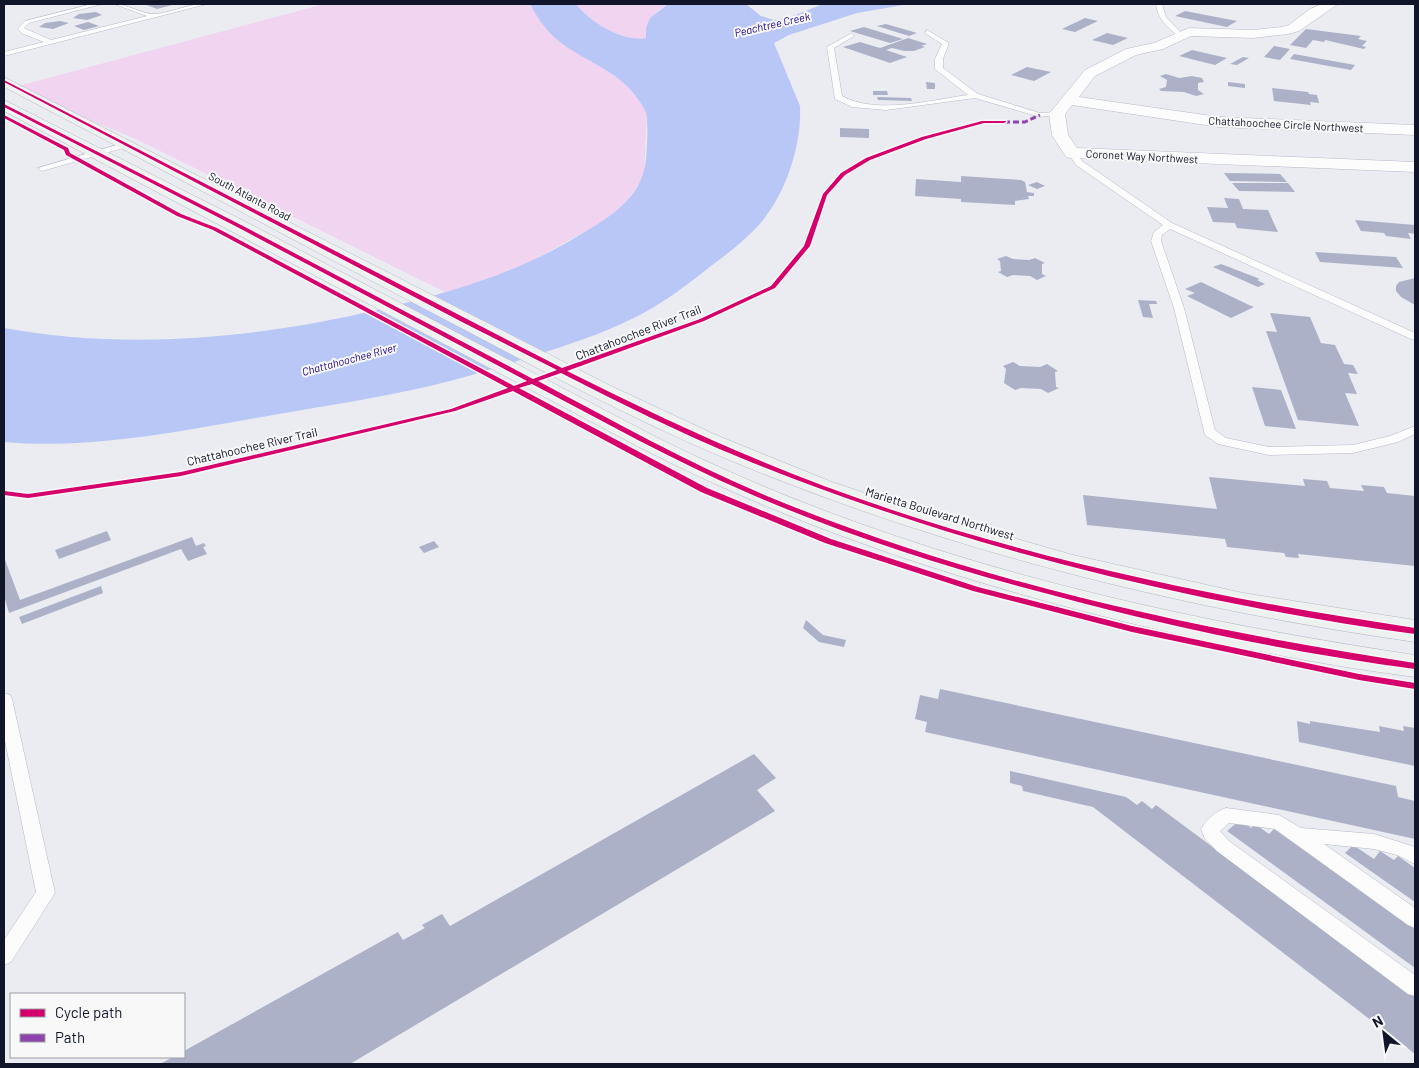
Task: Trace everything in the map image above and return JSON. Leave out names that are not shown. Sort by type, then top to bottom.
[{"type":"main road","name":"South Atlanta Road","points":[[4,81],[486,331]]},
{"type":"main road","points":[[4,105],[716,476],[784,505],[974,570],[1140,613],[1264,641],[1357,658],[1415,666]]},
{"type":"main road","name":"Marietta Boulevard Northwest","points":[[486,331],[606,392],[742,456],[843,495],[947,529],[1045,557],[1174,588],[1320,618],[1415,631]]},
{"type":"street","points":[[1057,114],[1090,72],[1131,52],[1158,46],[1180,35],[1199,32],[1253,34],[1283,31],[1294,28],[1315,12],[1331,4]]},
{"type":"street","name":"Chattahoochee Circle Northwest","points":[[1068,100],[1219,122],[1415,130]]},
{"type":"street","name":"Coronet Way Northwest","points":[[1057,114],[1060,136],[1072,152],[1415,167]]},
{"type":"lane","points":[[50,42],[23,32],[21,28],[27,22],[99,4]]},
{"type":"lane","points":[[117,4],[153,16]]},
{"type":"lane","points":[[4,54],[204,4]]},
{"type":"lane","points":[[1159,4],[1158,9],[1166,21],[1180,35]]},
{"type":"lane","points":[[927,32],[946,43],[939,59],[939,69],[975,96],[1040,115],[1057,114]]},
{"type":"lane","points":[[852,35],[830,48],[838,97],[852,105],[886,108],[975,96]]},
{"type":"lane","points":[[42,168],[127,144]]},
{"type":"lane","points":[[1072,152],[1080,163],[1169,225],[1415,337]]},
{"type":"lane","points":[[1169,225],[1157,234],[1156,240],[1179,308],[1209,432],[1222,441],[1269,451],[1353,449],[1394,439],[1415,430]]},
{"type":"lane","points":[[4,699],[46,893],[4,956]]},
{"type":"lane","points":[[1415,919],[1279,822],[1226,815],[1210,829],[1211,834],[1223,846],[1415,987]]},
{"type":"lane","points":[[1298,835],[1353,838],[1406,850],[1415,856]]},
{"type":"shaded area","points":[[324,4],[530,4],[554,37],[627,84],[647,111],[644,176],[625,204],[602,222],[519,268],[447,293],[136,139],[11,88]]},
{"type":"shaded area","points":[[576,4],[668,4],[654,15],[646,38],[637,38],[617,34],[598,24]]},
{"type":"water","points":[[530,4],[576,4],[598,24],[617,34],[627,37],[646,38],[646,28],[650,18],[668,4],[746,4],[761,16],[774,20],[788,18],[823,4],[909,4],[857,13],[789,35],[774,43],[800,106],[800,121],[795,154],[776,201],[767,215],[746,238],[669,298],[640,315],[580,341],[443,383],[391,394],[207,427],[139,437],[71,443],[37,444],[4,442],[4,328],[51,335],[147,340],[243,334],[291,327],[385,308],[482,281],[551,251],[610,216],[630,197],[638,186],[643,174],[647,141],[645,110],[636,96],[615,76],[554,37],[540,21]]},
{"type":"building","points":[[144,4],[176,4],[157,9]]},
{"type":"building","points":[[1185,11],[1237,21],[1227,27],[1175,16]]},
{"type":"building","points":[[96,12],[102,15],[87,20],[73,18],[79,14]]},
{"type":"building","points":[[1085,18],[1098,21],[1075,32],[1062,29]]},
{"type":"building","points":[[60,21],[69,23],[53,29],[39,27],[45,23]]},
{"type":"building","points":[[88,22],[99,26],[84,30],[74,26]]},
{"type":"building","points":[[886,24],[917,33],[909,36],[877,26]]},
{"type":"building","points":[[864,27],[903,39],[890,43],[850,31]]},
{"type":"building","points":[[1306,29],[1361,36],[1358,39],[1367,41],[1362,46],[1366,47],[1364,49],[1325,40],[1324,42],[1313,40],[1306,48],[1290,45]]},
{"type":"building","points":[[1107,33],[1128,38],[1113,45],[1092,40]]},
{"type":"building","points":[[908,38],[927,44],[921,46],[925,47],[914,51],[892,48],[886,50],[907,57],[890,63],[843,47],[860,42],[880,48]]},
{"type":"building","points":[[1274,46],[1290,49],[1280,60],[1264,57]]},
{"type":"building","points":[[1192,50],[1227,58],[1215,65],[1179,56]]},
{"type":"building","points":[[1294,54],[1355,65],[1351,70],[1290,59]]},
{"type":"building","points":[[1243,57],[1249,58],[1237,65],[1230,64]]},
{"type":"building","points":[[1027,67],[1051,72],[1034,81],[1011,75]]},
{"type":"building","points":[[1166,74],[1179,78],[1192,76],[1202,78],[1204,82],[1198,83],[1198,90],[1204,94],[1196,96],[1184,92],[1161,91],[1159,89],[1166,87],[1167,80],[1160,76]]},
{"type":"building","points":[[926,82],[935,83],[935,89],[927,89]]},
{"type":"building","points":[[1228,82],[1245,84],[1245,88],[1228,86]]},
{"type":"building","points":[[1272,88],[1308,92],[1309,94],[1317,95],[1319,103],[1310,102],[1311,105],[1274,101]]},
{"type":"building","points":[[873,91],[887,91],[888,95],[873,95]]},
{"type":"building","points":[[877,97],[911,98],[912,101],[878,100]]},
{"type":"building","points":[[840,128],[869,129],[869,138],[840,137]]},
{"type":"building","points":[[1224,173],[1280,174],[1287,182],[1230,181]]},
{"type":"building","points":[[961,176],[1021,180],[1025,182],[1027,192],[1034,193],[1034,196],[1028,196],[1029,199],[1015,201],[1015,205],[961,202],[961,199],[915,196],[916,179],[961,182]]},
{"type":"building","points":[[1037,182],[1045,186],[1037,189],[1028,185]]},
{"type":"building","points":[[1232,183],[1288,183],[1295,192],[1239,191]]},
{"type":"building","points":[[1224,198],[1239,199],[1243,209],[1268,210],[1278,232],[1237,228],[1235,223],[1213,222],[1207,207],[1228,208]]},
{"type":"building","points":[[1355,220],[1415,225],[1415,234],[1408,233],[1411,239],[1386,236],[1384,233],[1361,231]]},
{"type":"building","points":[[1315,252],[1396,257],[1403,268],[1320,262]]},
{"type":"building","points":[[1006,256],[1013,259],[1029,260],[1035,258],[1045,263],[1042,264],[1042,274],[1046,276],[1037,280],[1030,276],[1013,275],[1007,277],[998,272],[1001,271],[1000,261],[997,259]]},
{"type":"building","points":[[1221,264],[1260,279],[1257,280],[1265,284],[1258,287],[1213,267]]},
{"type":"building","points":[[1415,278],[1415,305],[1401,297],[1396,291],[1396,286],[1399,282]]},
{"type":"building","points":[[1201,282],[1254,307],[1231,318],[1187,296],[1195,293],[1185,289]]},
{"type":"building","points":[[1138,300],[1156,301],[1157,304],[1149,304],[1153,318],[1143,317]]},
{"type":"building","points":[[1270,313],[1310,317],[1321,343],[1335,345],[1344,364],[1353,365],[1358,374],[1348,373],[1357,394],[1345,393],[1359,426],[1298,420],[1266,331],[1277,332]]},
{"type":"building","points":[[1013,362],[1020,366],[1040,367],[1047,364],[1058,371],[1055,372],[1056,387],[1059,388],[1048,393],[1041,389],[1021,388],[1015,390],[1004,383],[1006,369],[1003,366]]},
{"type":"building","points":[[1252,387],[1281,390],[1296,429],[1265,426]]},
{"type":"building","points":[[1209,477],[1305,486],[1303,479],[1327,481],[1330,488],[1364,491],[1361,485],[1384,487],[1387,493],[1415,496],[1415,566],[1298,554],[1299,558],[1286,557],[1284,553],[1227,547],[1225,539],[1087,525],[1083,495],[1217,509]]},
{"type":"building","points":[[107,531],[111,540],[59,559],[55,550]]},
{"type":"building","points":[[192,537],[196,546],[204,543],[206,546],[203,547],[207,554],[188,561],[181,549],[9,613],[4,596],[4,557],[20,600]]},
{"type":"building","points":[[434,541],[439,547],[424,553],[419,547]]},
{"type":"building","points":[[101,586],[103,593],[22,624],[19,617]]},
{"type":"building","points":[[806,620],[823,635],[846,640],[844,647],[819,642],[803,628]]},
{"type":"building","points":[[940,689],[1396,786],[1398,797],[1415,801],[1415,839],[925,732],[927,722],[915,719],[920,695],[938,699]]},
{"type":"building","points":[[1297,721],[1310,724],[1310,721],[1380,732],[1379,726],[1404,731],[1403,726],[1415,728],[1415,766],[1299,742]]},
{"type":"building","points":[[754,754],[776,778],[757,790],[775,811],[350,1064],[160,1064],[171,1058],[185,1058],[185,1050],[398,932],[403,940],[425,928],[422,925],[442,914],[450,926]]},
{"type":"building","points":[[1010,771],[1126,797],[1137,805],[1142,801],[1152,809],[1156,805],[1415,997],[1415,1054],[1093,807],[1023,791],[1022,786],[1010,783]]},
{"type":"building","points":[[1240,820],[1251,828],[1255,824],[1269,834],[1274,829],[1415,929],[1415,968],[1227,831]]},
{"type":"building","points":[[1353,845],[1374,859],[1380,851],[1394,860],[1398,856],[1415,868],[1415,902],[1345,853]]},
{"type":"marked path","points":[[1004,122],[1025,122],[1040,115]]},
{"type":"cycle path","points":[[4,81],[466,322],[603,391],[707,441],[823,488],[989,542],[1073,565],[1243,603],[1415,631]]},
{"type":"cycle path","points":[[4,105],[243,228],[648,442],[748,491],[783,505],[935,559],[1014,583],[1094,604],[1256,640],[1415,666]]},
{"type":"cycle path","points":[[4,116],[66,149],[68,154],[179,215],[215,229],[704,490],[828,541],[976,589],[1132,629],[1359,677],[1415,686]]},
{"type":"cycle path","name":"Chattahoochee River Trail","points":[[4,493],[28,496],[181,474],[453,410],[702,320],[773,287],[807,246],[825,195],[843,174],[868,159],[924,138],[984,122],[1004,122]]},
{"type":"water label","name":"Peachtree Creek","points":[[772,24]]},
{"type":"water label","name":"Chattahoochee River","points":[[349,359]]}]
